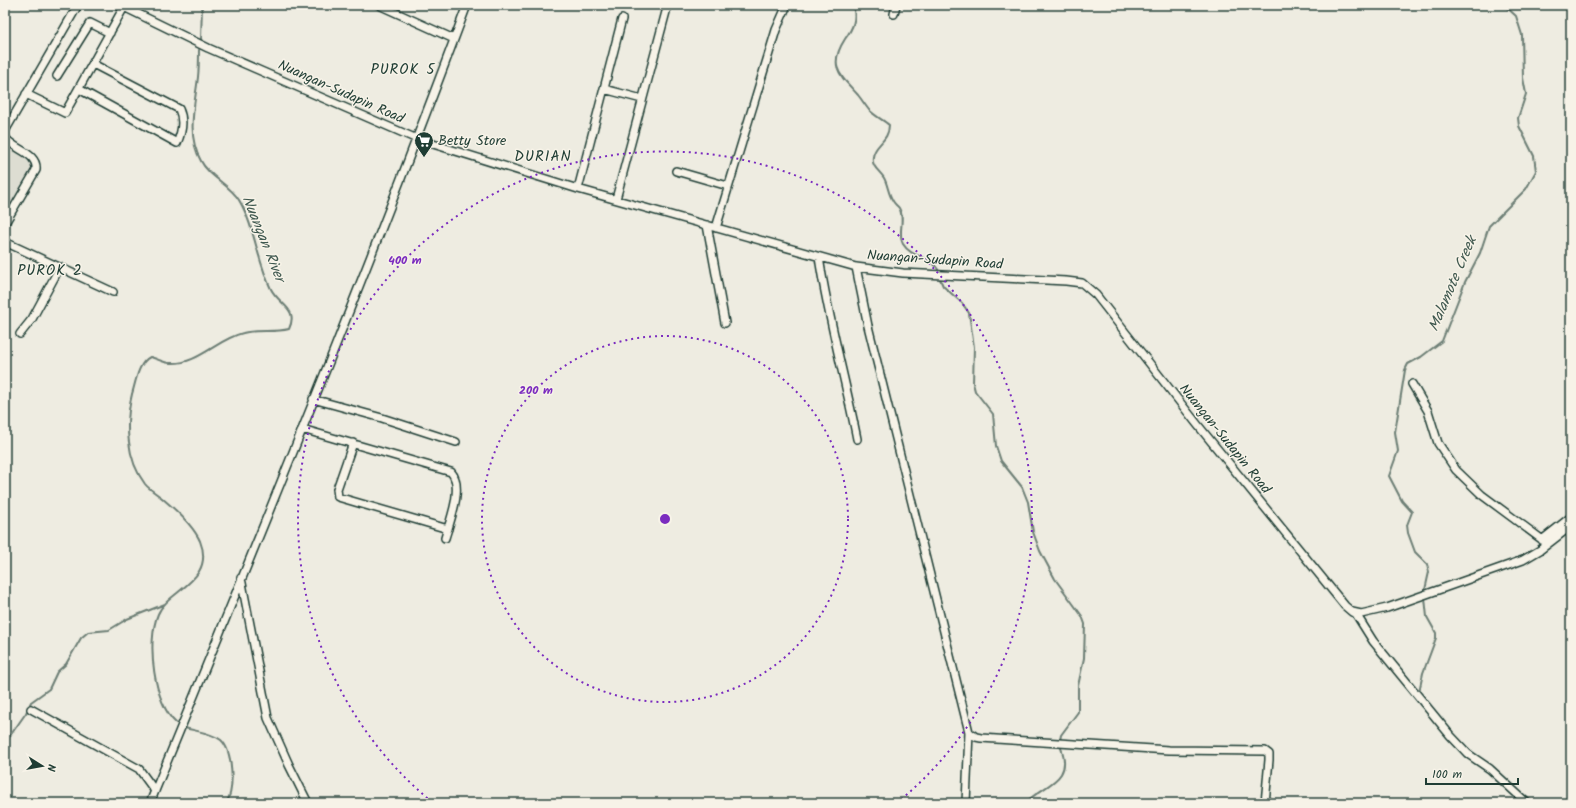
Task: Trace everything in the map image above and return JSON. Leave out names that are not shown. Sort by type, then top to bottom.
[{"type":"street","points":[[5,131],[78,5]]},
{"type":"street","points":[[380,5],[454,39]]},
{"type":"street","points":[[150,803],[302,429],[417,139],[467,5]]},
{"type":"street","points":[[716,228],[776,30],[787,5]]},
{"type":"street","points":[[894,14],[896,5]]},
{"type":"street","points":[[26,94],[65,113],[110,33],[122,6]]},
{"type":"street","name":"Nuangan-Sudapin Road","points":[[122,6],[208,48],[417,139],[578,189],[856,267],[903,273],[1066,280],[1082,283],[1090,287],[1175,397],[1345,606],[1356,614],[1373,641],[1450,735],[1468,754],[1490,769],[1527,803]]},
{"type":"street","points":[[616,199],[666,8]]},
{"type":"street","points":[[578,189],[622,19]]},
{"type":"street","points":[[57,76],[90,23],[110,33]]},
{"type":"street","points":[[79,89],[177,143],[182,134],[182,116],[179,109],[93,64]]},
{"type":"street","points":[[604,89],[642,99]]},
{"type":"street","points":[[5,137],[9,142],[33,158],[37,165],[36,170],[5,223]]},
{"type":"street","points":[[676,171],[728,186]]},
{"type":"street","points":[[707,225],[725,323]]},
{"type":"street","points":[[5,242],[113,292]]},
{"type":"street","points":[[819,257],[831,328],[846,385],[857,439]]},
{"type":"street","points":[[20,334],[32,319],[60,267]]},
{"type":"street","points":[[856,267],[863,307],[969,732],[966,803]]},
{"type":"street","points":[[1412,384],[1428,410],[1438,443],[1456,470],[1482,495],[1545,542]]},
{"type":"street","points":[[313,399],[382,418],[456,442]]},
{"type":"street","points":[[302,429],[451,472],[457,481],[458,490],[445,538]]},
{"type":"street","points":[[353,444],[337,489],[338,497],[448,529]]},
{"type":"street","points":[[1356,614],[1366,614],[1387,608],[1509,565],[1532,555],[1571,517]]},
{"type":"street","points":[[1545,542],[1571,526]]},
{"type":"street","points":[[241,578],[268,718],[282,752],[308,803]]},
{"type":"street","points":[[31,709],[139,769],[155,791]]},
{"type":"street","points":[[969,732],[976,737],[981,738],[1053,744],[1169,750],[1265,751],[1269,754],[1265,803]]},
{"type":"shaded area","points":[[5,142],[32,159],[35,169],[5,220]]},
{"type":"waterway","name":"Nuangan River","points":[[201,40],[202,5]]},
{"type":"waterway","points":[[853,5],[855,15],[854,23],[837,57],[838,70],[869,110],[889,125],[887,135],[874,153],[873,164],[884,178],[891,198],[901,212],[901,240],[903,244],[911,252],[931,262],[939,271]]},
{"type":"waterway","name":"Malamote Creek","points":[[1425,590],[1429,572],[1427,564],[1415,552],[1408,533],[1407,525],[1412,512],[1402,501],[1389,476],[1398,451],[1395,432],[1405,370],[1408,364],[1421,357],[1442,341],[1465,282],[1480,253],[1489,226],[1526,189],[1536,171],[1534,156],[1519,126],[1518,118],[1526,94],[1523,78],[1522,35],[1516,16],[1504,5]]},
{"type":"waterway","name":"Nuangan River","points":[[176,723],[168,714],[157,688],[153,656],[154,626],[158,614],[163,606],[189,584],[196,575],[202,566],[203,555],[200,541],[193,529],[172,507],[145,484],[134,463],[129,440],[128,417],[136,378],[143,363],[150,357],[168,363],[180,363],[199,356],[225,340],[243,333],[289,329],[292,316],[287,307],[271,289],[262,267],[249,221],[239,200],[230,189],[209,172],[196,151],[193,119],[199,50]]},
{"type":"waterway","points":[[940,279],[943,286],[962,303],[969,313],[974,347],[973,383],[975,391],[993,414],[996,446],[1001,461],[1022,487],[1028,502],[1033,532],[1040,551],[1055,579],[1082,616],[1085,624],[1084,658],[1078,686],[1078,712],[1061,735],[1060,740]]},
{"type":"waterway","name":"Malamote Creek","points":[[1419,692],[1423,673],[1436,638],[1436,633],[1427,617],[1425,598]]},
{"type":"waterway","points":[[5,743],[26,713],[31,702],[49,689],[57,672],[66,664],[81,638],[88,632],[109,630],[127,619],[165,604]]},
{"type":"waterway","name":"Nuangan River","points":[[185,728],[204,732],[221,740],[225,745],[230,761],[232,780],[229,797],[226,803]]},
{"type":"waterway","points":[[1025,803],[1055,781],[1060,775],[1064,768],[1064,759],[1061,748]]},
{"type":"place","name":"Betty Store","points":[[424,158]]},
{"type":"district","name":"PUROK 5","points":[[403,70]]},
{"type":"district","name":"DURIAN","points":[[543,157]]},
{"type":"district","name":"PUROK 2","points":[[50,271]]}]
